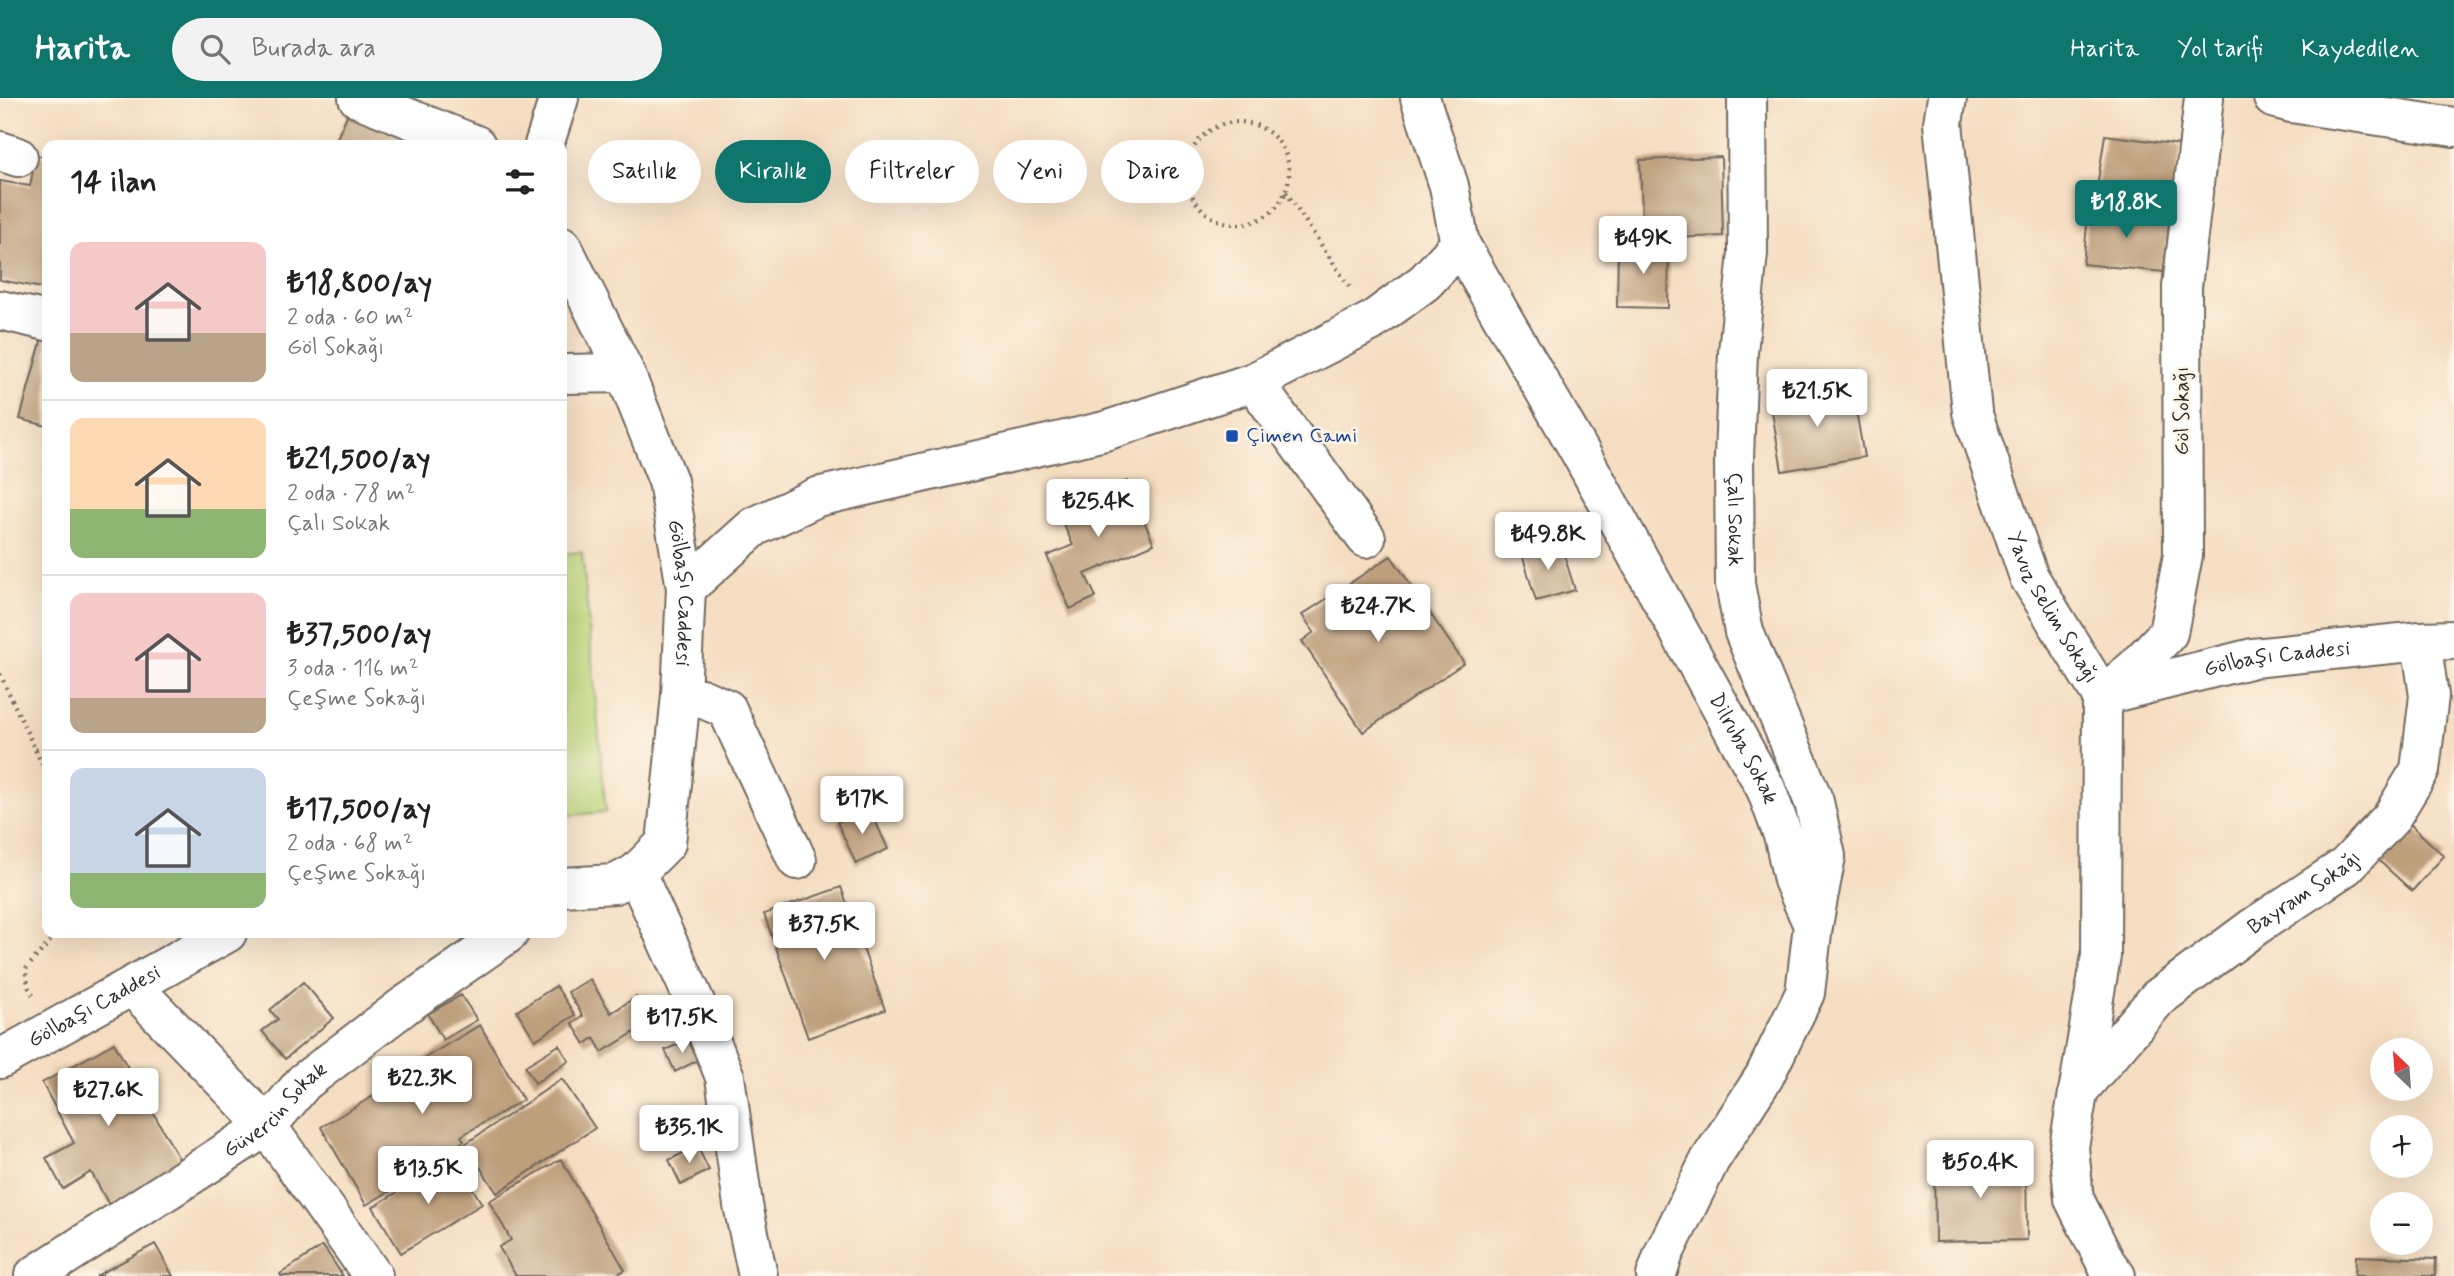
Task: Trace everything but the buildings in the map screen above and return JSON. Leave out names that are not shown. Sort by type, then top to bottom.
[{"type":"street","points":[[358,98],[463,140]]},
{"type":"street","points":[[545,140],[559,98]]},
{"type":"street","name":"Dilruba Sokak","points":[[1420,98],[1448,186],[1460,244],[1580,452],[1766,789],[1784,838],[1793,880],[1813,925]]},
{"type":"street","name":"Çalı Sokak","points":[[1747,98],[1748,253],[1738,352],[1734,444],[1735,584],[1744,632],[1814,802],[1826,856],[1813,925]]},
{"type":"street","name":"Yavuz Selim Sokağı","points":[[1947,98],[1943,123],[1972,412],[2029,577],[2102,696],[2101,956],[2069,1147],[2074,1199],[2116,1276]]},
{"type":"street","name":"Göl Sokağı","points":[[2102,696],[2168,633],[2183,555],[2182,287],[2204,98]]},
{"type":"street","points":[[2273,98],[2454,127]]},
{"type":"street","points":[[686,588],[754,527],[817,496],[1105,431],[1254,382],[1372,321],[1425,282],[1460,244]]},
{"type":"street","name":"Gölbaşı Caddesi","points":[[567,256],[625,373],[668,481],[686,588],[681,695],[666,843],[636,873],[615,884],[567,890]]},
{"type":"street","points":[[0,310],[42,320]]},
{"type":"street","points":[[567,374],[625,373]]},
{"type":"street","points":[[1254,382],[1366,538]]},
{"type":"street","name":"Gölbaşı Caddesi","points":[[2102,696],[2253,657],[2437,641]]},
{"type":"street","name":"Bayram Sokağı","points":[[2078,1091],[2158,998],[2254,926],[2346,866],[2391,818],[2420,770],[2437,641]]},
{"type":"street","points":[[681,695],[701,698],[727,709],[797,860]]},
{"type":"street","points":[[636,873],[726,1077],[743,1205],[758,1276]]},
{"type":"street","points":[[1656,1276],[1664,1253],[1710,1160],[1764,1077],[1805,993],[1813,925]]},
{"type":"street","name":"Gölbaşı Caddesi","points":[[0,1059],[218,938]]},
{"type":"street","name":"Güvercin Sokak","points":[[34,1276],[267,1126],[304,1082],[404,1006],[502,938]]},
{"type":"street","points":[[132,986],[267,1126],[373,1276]]},
{"type":"path","points":[[1286,192],[1276,207],[1263,218],[1229,224],[1212,217],[1199,206],[1190,191],[1187,173],[1190,156],[1199,140],[1212,129],[1229,123],[1247,122],[1261,127],[1273,136],[1286,155],[1289,177],[1286,192],[1372,321]]},
{"type":"path","points":[[0,674],[42,764]]},
{"type":"path","points":[[36,750],[42,747]]},
{"type":"path","points":[[53,938],[24,970],[29,988],[53,1029]]},
{"type":"green space","points":[[582,552],[606,812],[567,816],[567,554]]},
{"type":"place","name":"Çimen Cami","points":[[1232,436]]}]
